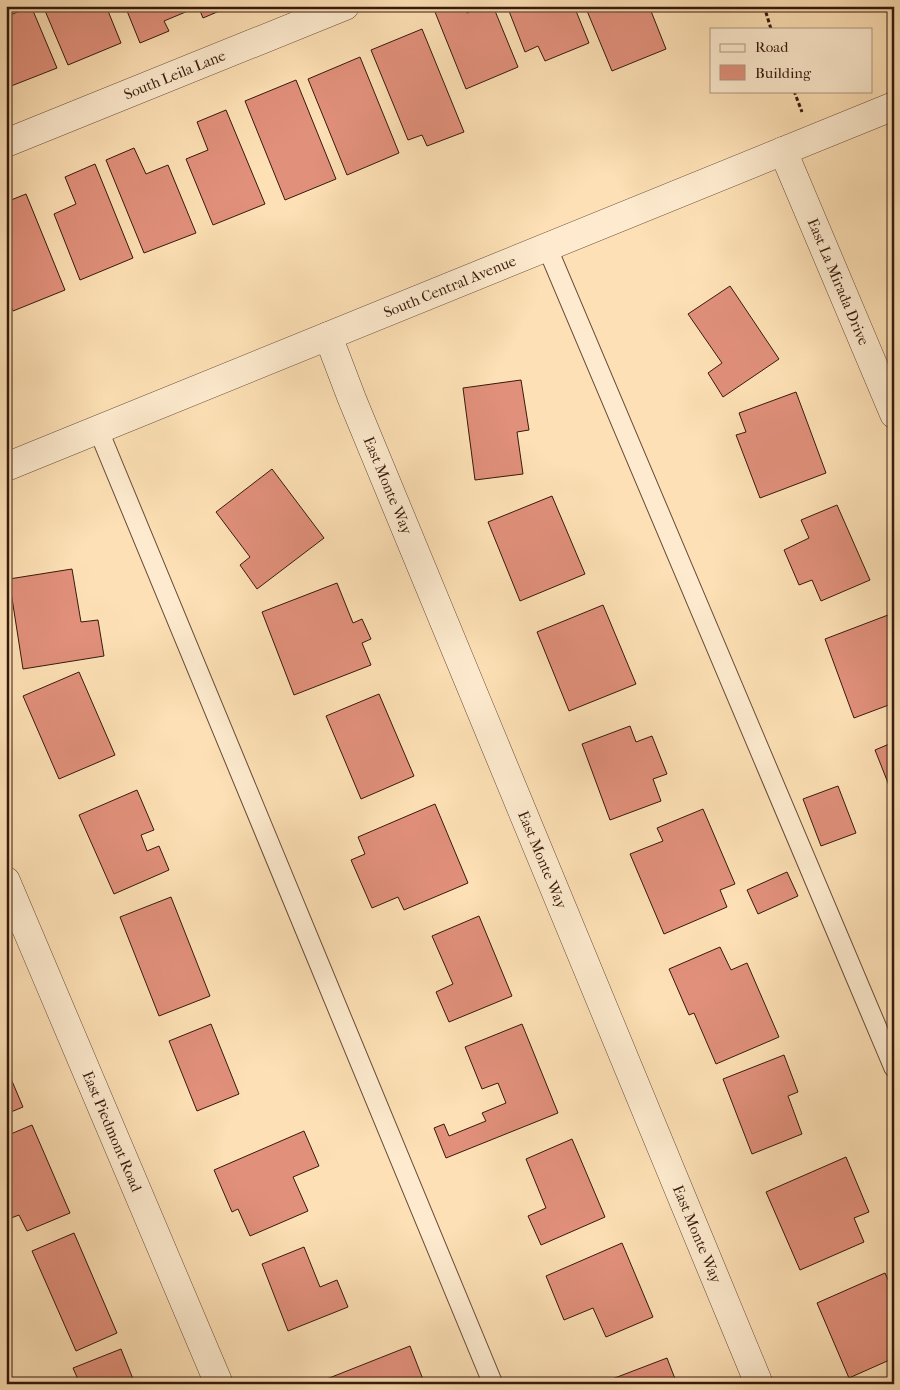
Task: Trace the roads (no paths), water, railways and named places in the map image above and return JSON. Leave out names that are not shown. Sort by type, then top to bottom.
[{"type":"street","name":"South Leila Lane","points":[[6,143],[345,6]]},
{"type":"street","name":"South Central Avenue","points":[[6,467],[894,106]]},
{"type":"street","name":"East La Mirada Drive","points":[[783,151],[894,414]]},
{"type":"street","name":"East Monte Way","points":[[328,336],[352,399],[759,1384]]},
{"type":"street","name":"East Piedmont Road","points":[[6,881],[219,1384]]},
{"type":"lane","points":[[547,247],[894,1068]]},
{"type":"lane","points":[[98,429],[493,1384]]}]
